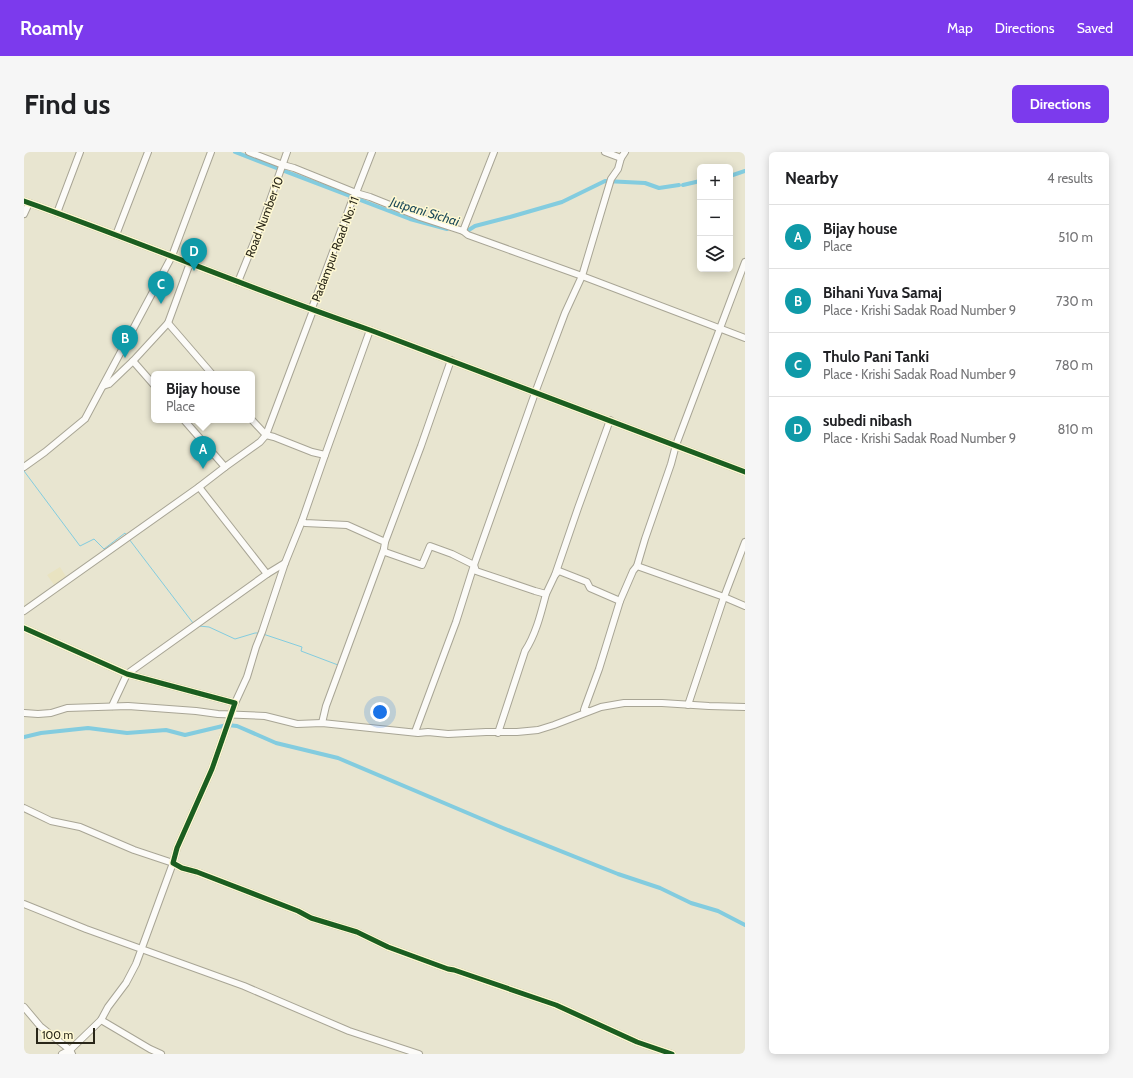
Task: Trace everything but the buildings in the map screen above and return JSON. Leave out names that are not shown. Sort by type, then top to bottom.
[{"type":"street","points":[[57,213],[80,152]]},
{"type":"street","points":[[116,235],[148,152]]},
{"type":"street","points":[[24,467],[85,420],[172,256],[211,152]]},
{"type":"street","points":[[249,152],[745,338]]},
{"type":"street","name":"Road Number 10","points":[[238,282],[263,220],[287,152]]},
{"type":"street","name":"Padampur Road No: 11","points":[[266,436],[353,198],[372,152]]},
{"type":"street","points":[[463,231],[494,152]]},
{"type":"street","points":[[605,152],[621,158]]},
{"type":"street","points":[[415,732],[456,622],[474,565],[535,393],[565,313],[582,276],[611,179],[625,152]]},
{"type":"street","points":[[24,214],[26,202],[312,310],[451,360],[745,472]]},
{"type":"street","points":[[588,711],[584,710],[599,669],[620,601],[637,566],[676,445],[745,262]]},
{"type":"street","points":[[104,386],[109,384],[133,361],[168,322],[190,263]]},
{"type":"street","points":[[168,322],[209,371]]},
{"type":"street","points":[[62,1054],[71,1052],[101,1020],[108,1007],[126,983],[136,964],[173,863],[177,848],[212,770],[231,713],[247,677],[285,563],[302,521],[370,330]]},
{"type":"street","points":[[322,723],[326,706],[384,549],[385,542],[451,360]]},
{"type":"street","points":[[133,361],[151,382]]},
{"type":"street","points":[[498,733],[525,651],[530,643],[546,594],[555,575],[610,420]]},
{"type":"street","points":[[187,423],[225,467]]},
{"type":"street","points":[[255,423],[266,436],[274,437],[312,452],[325,455]]},
{"type":"street","points":[[24,611],[199,487],[266,436]]},
{"type":"street","points":[[199,487],[267,574]]},
{"type":"street","points":[[302,521],[305,523],[347,525],[385,542]]},
{"type":"street","points":[[688,705],[724,597],[745,542]]},
{"type":"street","points":[[384,549],[385,552],[422,565],[430,546],[452,554],[474,565],[476,571],[482,574],[546,594]]},
{"type":"street","points":[[112,706],[127,674],[195,627],[267,574],[285,563]]},
{"type":"street","points":[[637,566],[745,606]]},
{"type":"street","points":[[555,575],[560,571],[587,582],[590,588],[620,601]]},
{"type":"street","points":[[24,628],[127,674],[236,701]]},
{"type":"street","points":[[24,713],[51,713],[67,708],[112,706],[196,711],[218,714],[231,713],[265,716],[297,724],[322,723],[448,734],[486,732],[498,733],[538,730],[600,706],[624,703],[662,703],[745,707]]},
{"type":"street","points":[[24,808],[51,820],[80,827],[134,850],[173,863],[182,868],[197,872],[298,911],[311,918],[357,932],[388,947],[556,1006],[637,1042],[672,1054]]},
{"type":"street","points":[[24,904],[86,929],[244,986],[349,1031],[419,1054]]},
{"type":"street","points":[[24,1008],[40,1026],[71,1052]]},
{"type":"street","points":[[101,1020],[161,1054]]},
{"type":"shaded area","points":[[60,567],[67,578],[55,586],[47,575]]},
{"type":"waterway","name":"Jutpani Sichai","points":[[235,152],[410,219],[447,229]]},
{"type":"waterway","name":"Jutpani Sichai","points":[[733,175],[745,171]]},
{"type":"waterway","name":"Jutpani Sichai","points":[[464,233],[475,226],[562,202],[605,181],[645,183],[659,188],[679,185]]},
{"type":"waterway","name":"Jutpani Sichai","points":[[683,185],[697,182]]},
{"type":"waterway","points":[[24,471],[80,546],[94,539],[104,549],[125,533],[126,535]]},
{"type":"waterway","points":[[129,539],[193,623]]},
{"type":"waterway","points":[[199,626],[209,627],[235,639],[258,633]]},
{"type":"waterway","points":[[263,634],[302,647],[301,651],[338,665]]},
{"type":"waterway","points":[[24,737],[41,733],[88,728],[127,733],[166,730],[185,735],[227,725],[237,726],[276,743],[338,758],[503,828],[618,874],[660,888],[691,903],[718,911],[745,925]]},
{"type":"cycle path","points":[[24,201],[745,472]]},
{"type":"cycle path","points":[[24,628],[127,674],[235,703],[212,769],[177,848],[173,863],[182,868],[197,872],[298,911],[311,918],[357,932],[388,947],[448,969],[556,1005],[637,1042],[672,1054]]},
{"type":"place","name":"subedi nibash","points":[[194,271]]},
{"type":"place","name":"Thulo Pani Tanki","points":[[161,304]]},
{"type":"place","name":"Bihani Yuva Samaj","points":[[125,358]]},
{"type":"place","name":"Bijay house","points":[[203,469]]}]
